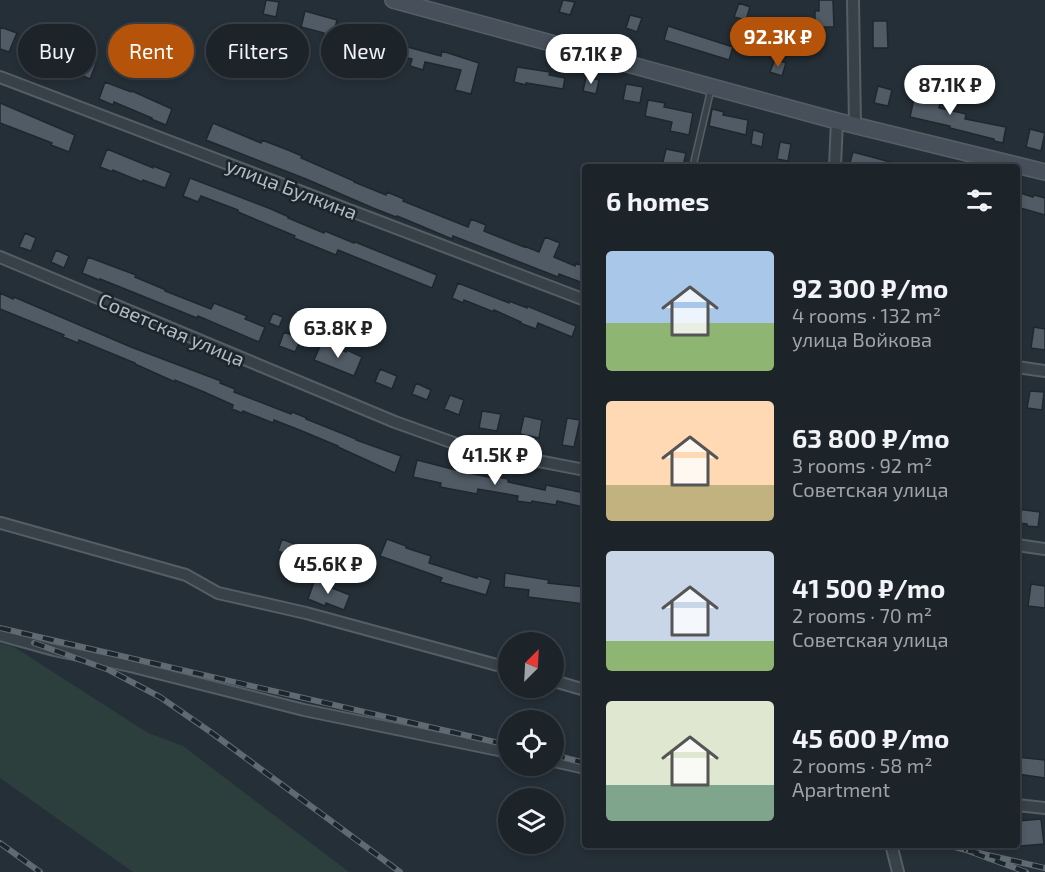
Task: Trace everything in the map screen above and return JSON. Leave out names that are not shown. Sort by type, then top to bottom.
[{"type":"main road","points":[[393,0],[837,122],[1012,164]]},
{"type":"main road","points":[[1020,166],[1045,172]]},
{"type":"street","points":[[853,0],[855,126]]},
{"type":"street","name":"улица Булкина","points":[[0,77],[582,299]]},
{"type":"street","points":[[835,164],[837,122]]},
{"type":"street","name":"Советская улица","points":[[0,257],[395,422],[465,447],[582,469]]},
{"type":"street","points":[[1020,367],[1045,371]]},
{"type":"street","points":[[1,523],[186,575],[218,593],[306,613],[498,665]]},
{"type":"street","points":[[1020,545],[1045,549]]},
{"type":"street","points":[[0,635],[304,710],[498,750]]},
{"type":"street","points":[[564,684],[582,689]]},
{"type":"street","points":[[564,763],[582,767]]},
{"type":"street","points":[[1020,805],[1045,808]]},
{"type":"street","points":[[892,848],[898,872]]},
{"type":"lane","points":[[693,164],[711,87]]},
{"type":"shaded area","points":[[0,643],[14,647],[148,733],[183,746],[349,872],[133,872],[0,778]]},
{"type":"building","points":[[266,0],[279,2],[276,17],[263,14]]},
{"type":"building","points":[[563,0],[575,2],[570,15],[559,12]]},
{"type":"building","points":[[819,0],[833,0],[834,27],[815,27],[815,11],[819,11]]},
{"type":"building","points":[[739,3],[750,7],[746,20],[734,17]]},
{"type":"building","points":[[305,11],[337,20],[336,24],[321,24],[321,32],[309,29],[309,24],[302,24]]},
{"type":"building","points":[[630,15],[642,18],[637,32],[626,28]]},
{"type":"building","points":[[873,21],[887,21],[888,48],[873,48]]},
{"type":"building","points":[[668,26],[733,47],[729,60],[664,40]]},
{"type":"building","points":[[0,27],[17,33],[9,52],[0,49]]},
{"type":"building","points":[[407,47],[441,56],[442,51],[479,63],[471,94],[455,90],[461,70],[425,62],[423,70],[410,66],[412,59],[407,58]]},
{"type":"building","points":[[775,59],[786,63],[782,76],[770,72]]},
{"type":"building","points":[[517,67],[550,72],[549,75],[565,78],[563,89],[514,82]]},
{"type":"building","points":[[586,77],[599,80],[596,94],[583,91]]},
{"type":"building","points":[[918,80],[929,82],[926,94],[941,97],[939,108],[966,114],[965,119],[1006,127],[1003,143],[950,128],[950,126],[910,117]]},
{"type":"building","points":[[105,82],[172,109],[166,125],[114,102],[113,105],[99,99]]},
{"type":"building","points":[[626,84],[643,87],[640,103],[623,100]]},
{"type":"building","points":[[878,86],[892,90],[888,106],[874,103]]},
{"type":"building","points":[[648,100],[665,103],[664,107],[693,113],[689,135],[670,131],[672,122],[645,116]]},
{"type":"building","points":[[0,103],[75,135],[69,152],[0,123]]},
{"type":"building","points":[[712,109],[724,112],[723,115],[748,120],[746,135],[709,126]]},
{"type":"building","points":[[213,123],[261,143],[262,140],[288,150],[354,182],[386,195],[387,192],[404,199],[403,201],[468,227],[471,219],[486,225],[484,231],[524,247],[539,252],[545,237],[560,243],[554,257],[575,266],[576,263],[582,266],[582,283],[559,274],[558,277],[453,236],[452,239],[206,140]]},
{"type":"building","points":[[1030,129],[1045,133],[1041,151],[1026,147]]},
{"type":"building","points":[[753,130],[764,133],[762,147],[751,144]]},
{"type":"building","points":[[780,142],[791,144],[788,161],[777,159]]},
{"type":"building","points":[[107,149],[171,173],[165,188],[100,167]]},
{"type":"building","points":[[666,149],[686,153],[683,164],[662,164]]},
{"type":"building","points":[[853,152],[894,163],[894,164],[850,164]]},
{"type":"building","points":[[190,178],[271,209],[324,233],[325,231],[355,242],[437,275],[432,288],[338,250],[336,255],[294,238],[295,236],[238,212],[238,210],[201,196],[198,202],[183,196]]},
{"type":"building","points":[[1020,193],[1045,198],[1045,215],[1020,208]]},
{"type":"building","points":[[25,233],[36,238],[31,251],[19,247]]},
{"type":"building","points":[[56,250],[69,256],[64,268],[51,262]]},
{"type":"building","points":[[88,257],[136,275],[135,277],[165,291],[211,309],[214,303],[247,316],[245,319],[265,327],[259,342],[198,316],[197,318],[82,273]]},
{"type":"building","points":[[458,283],[509,303],[509,301],[527,308],[527,306],[576,326],[572,337],[538,323],[536,329],[494,310],[494,312],[464,300],[463,303],[452,298]]},
{"type":"building","points":[[0,293],[221,381],[220,383],[235,389],[234,392],[291,414],[292,412],[356,440],[401,456],[395,473],[338,446],[274,420],[273,423],[232,409],[233,405],[204,392],[175,380],[175,382],[79,340],[78,343],[63,337],[64,335],[0,309]]},
{"type":"building","points":[[273,313],[283,317],[279,327],[269,323]]},
{"type":"building","points":[[1034,327],[1045,329],[1045,350],[1031,348]]},
{"type":"building","points":[[284,332],[301,339],[295,352],[279,346]]},
{"type":"building","points":[[322,342],[362,357],[354,376],[314,360]]},
{"type":"building","points":[[380,369],[397,376],[392,389],[375,382]]},
{"type":"building","points":[[416,383],[431,390],[427,400],[412,394]]},
{"type":"building","points":[[1030,391],[1044,392],[1042,410],[1027,408]]},
{"type":"building","points":[[450,395],[464,400],[459,415],[444,409]]},
{"type":"building","points":[[482,411],[501,414],[497,431],[479,428]]},
{"type":"building","points":[[524,416],[542,420],[539,438],[520,434]]},
{"type":"building","points":[[567,418],[580,420],[574,447],[562,445]]},
{"type":"building","points":[[417,460],[492,478],[493,476],[508,479],[508,482],[545,490],[546,485],[582,492],[582,507],[557,501],[556,505],[517,501],[518,496],[478,489],[477,494],[440,487],[441,483],[413,477]]},
{"type":"building","points":[[1020,509],[1040,512],[1038,527],[1027,526],[1027,524],[1020,523]]},
{"type":"building","points":[[282,539],[307,549],[303,560],[278,551]]},
{"type":"building","points":[[387,539],[431,556],[429,563],[491,580],[486,595],[440,582],[442,578],[380,556]]},
{"type":"building","points":[[505,573],[549,580],[548,583],[582,587],[582,604],[528,597],[529,590],[504,587]]},
{"type":"building","points":[[315,579],[333,585],[332,588],[350,595],[344,610],[308,599]]},
{"type":"building","points":[[1031,584],[1045,586],[1045,608],[1028,606]]},
{"type":"building","points":[[1020,757],[1045,760],[1045,778],[1020,774]]},
{"type":"building","points":[[1041,819],[1044,844],[1020,846],[1020,821]]},
{"type":"railway","points":[[0,628],[498,743]]},
{"type":"railway","points":[[34,643],[109,670],[160,697],[400,872]]},
{"type":"railway","points":[[564,758],[582,762]]},
{"type":"railway","points":[[0,843],[40,872]]},
{"type":"railway","points":[[958,848],[966,850]]},
{"type":"railway","points":[[1026,872],[966,850],[1045,868]]}]
